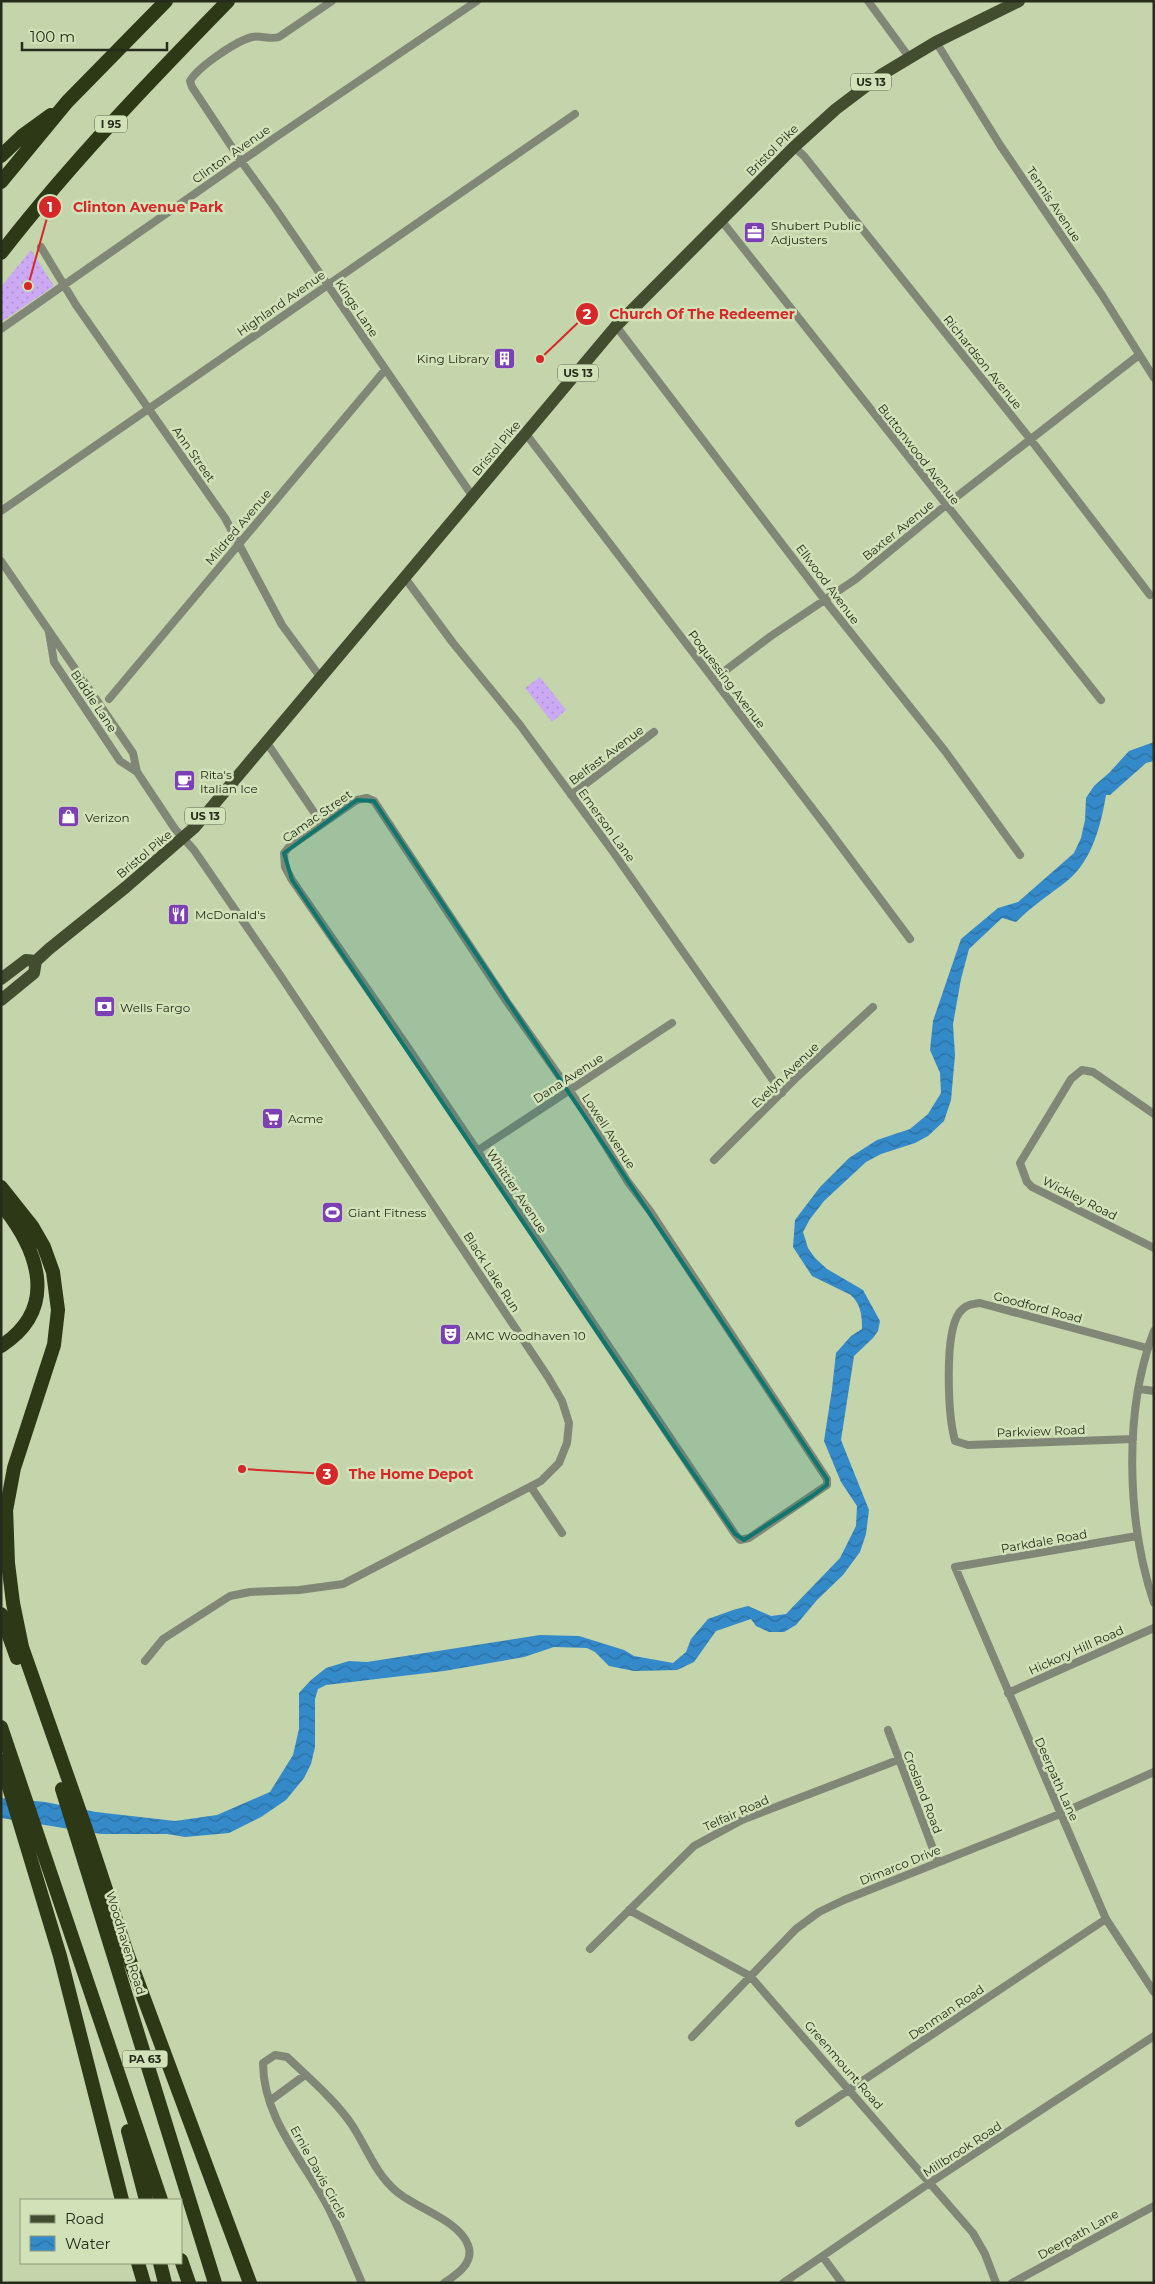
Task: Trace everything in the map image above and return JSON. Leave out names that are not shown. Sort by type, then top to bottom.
[{"type":"highway","points":[[1,182],[67,102],[166,1]]},
{"type":"highway","name":"I 95","points":[[1,253],[84,154],[149,82],[228,1]]},
{"type":"highway","points":[[1,156],[22,136],[67,102]]},
{"type":"highway","points":[[1,1187],[32,1226],[44,1247],[53,1272],[58,1310],[54,1345],[22,1439],[6,1507],[4,1567],[10,1617],[22,1664],[46,1738]]},
{"type":"highway","points":[[1,1204],[20,1228],[28,1243],[34,1260],[37,1288],[34,1307],[26,1323],[15,1336],[1,1346]]},
{"type":"highway","points":[[6,1507],[9,1571],[22,1647],[72,1802]]},
{"type":"highway","name":"Woodhaven Road","points":[[1,1614],[83,1835],[189,2202],[215,2283]]},
{"type":"highway","name":"PA 63","points":[[1,1727],[5,1756],[20,1798],[37,1831],[103,2034],[161,2199]]},
{"type":"highway","points":[[1,1736],[5,1756]]},
{"type":"highway","points":[[20,1798],[22,1828],[60,1956],[122,2199]]},
{"type":"highway","points":[[83,1835],[250,2283]]},
{"type":"highway","points":[[103,2034],[146,2199]]},
{"type":"highway","points":[[189,2202],[224,2283]]},
{"type":"highway","points":[[182,2263],[189,2283]]},
{"type":"highway","points":[[138,2264],[144,2283]]},
{"type":"highway","points":[[160,2264],[165,2283]]},
{"type":"main road","name":"Bristol Pike","points":[[1,1000],[34,973],[36,961],[184,839],[267,743],[616,326],[794,147],[852,96],[909,57],[1019,1]]},
{"type":"main road","name":"Bristol Pike","points":[[1,979],[26,960],[36,961]]},
{"type":"street","name":"Kings Lane","points":[[332,1],[279,37],[274,39],[250,38],[236,44],[196,73],[190,80],[192,87],[241,161],[473,497]]},
{"type":"street","name":"Clinton Avenue","points":[[1,329],[241,161],[477,1]]},
{"type":"street","points":[[868,1],[909,57]]},
{"type":"street","name":"Tennis Avenue","points":[[936,42],[1000,146],[1102,295],[1154,378]]},
{"type":"street","name":"Highland Avenue","points":[[1,511],[575,114]]},
{"type":"street","name":"Richardson Avenue","points":[[794,147],[802,154],[1031,440],[1150,595]]},
{"type":"street","name":"Buttonwood Avenue","points":[[721,220],[1100,700]]},
{"type":"street","name":"Ann Street","points":[[41,247],[63,286],[225,518],[282,625],[321,678]]},
{"type":"street","name":"Ellwood Avenue","points":[[616,326],[824,599],[945,751],[1020,855]]},
{"type":"street","name":"Baxter Avenue","points":[[714,680],[824,599],[863,573],[1139,355]]},
{"type":"street","name":"Mildred Avenue","points":[[109,699],[385,370]]},
{"type":"street","name":"Poquessing Avenue","points":[[526,434],[910,939]]},
{"type":"street","name":"Biddle Lane","points":[[1,561],[49,632],[58,640],[133,752],[137,772],[175,829],[184,839]]},
{"type":"street","name":"Emerson Lane","points":[[405,578],[453,643],[520,725],[782,1093]]},
{"type":"street","name":"Biddle Lane","points":[[49,632],[54,662],[120,761],[137,772]]},
{"type":"street","name":"Belfast Avenue","points":[[571,795],[654,732]]},
{"type":"street","points":[[267,743],[322,824]]},
{"type":"street","name":"Camac Street","points":[[284,860],[284,853],[290,847],[357,800],[370,798]]},
{"type":"street","name":"Lowell Avenue","points":[[370,798],[403,843],[501,994],[569,1090],[827,1478],[827,1485],[749,1538],[740,1540],[735,1534]]},
{"type":"street","name":"Black Lake Run","points":[[145,1661],[164,1639],[230,1596],[250,1592],[299,1590],[343,1584],[541,1481],[559,1463],[567,1443],[569,1423],[562,1401],[548,1377],[280,975],[194,850],[184,839]]},
{"type":"street","name":"Whittier Avenue","points":[[284,860],[292,880],[735,1534]]},
{"type":"street","name":"Evelyn Avenue","points":[[714,1160],[873,1007]]},
{"type":"street","name":"Dana Avenue","points":[[477,1151],[672,1023]]},
{"type":"street","name":"Wickley Road","points":[[1154,1114],[1093,1072],[1082,1070],[1071,1080],[1020,1163],[1022,1172],[1032,1187],[1154,1248]]},
{"type":"street","name":"Goodford Road","points":[[954,1437],[950,1424],[949,1379],[953,1331],[959,1313],[969,1304],[980,1303],[1147,1348]]},
{"type":"street","points":[[1154,1331],[1147,1348],[1133,1439],[1133,1490],[1137,1536],[1154,1603]]},
{"type":"street","points":[[1140,1389],[1154,1391]]},
{"type":"street","name":"Parkview Road","points":[[954,1437],[955,1441],[968,1445],[1133,1439]]},
{"type":"street","points":[[531,1486],[562,1533]]},
{"type":"street","name":"Parkdale Road","points":[[954,1567],[1137,1536]]},
{"type":"street","name":"Deerpath Lane","points":[[954,1567],[1106,1919],[1154,1992]]},
{"type":"street","name":"Hickory Hill Road","points":[[1008,1693],[1154,1628]]},
{"type":"street","name":"Crosland Road","points":[[888,1730],[938,1862]]},
{"type":"street","name":"Telfair Road","points":[[590,1949],[694,1846],[742,1820],[898,1760]]},
{"type":"street","name":"Dimarco Drive","points":[[692,2037],[796,1929],[819,1912],[1060,1814],[1154,1772]]},
{"type":"street","name":"Greenmount Road","points":[[629,1910],[750,1976],[931,2182],[973,2233],[985,2254],[996,2283]]},
{"type":"street","name":"Denman Road","points":[[799,2123],[1106,1919]]},
{"type":"street","name":"Millbrook Road","points":[[784,2283],[931,2182],[1154,2036]]},
{"type":"street","name":"Ernie Davis Circle","points":[[362,2283],[328,2208],[286,2142],[270,2100],[263,2075],[263,2063],[275,2054],[286,2057],[306,2075],[353,2126],[384,2180],[398,2193],[451,2226],[463,2236],[469,2246],[468,2259],[460,2272],[444,2283]]},
{"type":"street","points":[[270,2100],[306,2075]]},
{"type":"street","name":"Deerpath Lane","points":[[1012,2283],[1154,2206]]},
{"type":"street","points":[[823,2257],[842,2283]]},
{"type":"highlighted area","points":[[357,800],[374,801],[827,1479],[827,1485],[744,1540],[735,1534],[677,1450],[292,880],[284,853]]},
{"type":"shaded area","points":[[31,250],[54,286],[1,322],[1,287]]},
{"type":"shaded area","points":[[540,677],[566,710],[552,722],[525,688]]},
{"type":"water","points":[[1154,742],[1154,761],[1146,763],[1110,795],[1106,795],[1094,842],[1076,873],[1016,922],[1002,918],[969,949],[961,979],[953,1024],[955,1055],[951,1100],[944,1121],[928,1136],[915,1143],[881,1154],[866,1162],[824,1201],[803,1232],[808,1248],[815,1258],[827,1269],[863,1290],[880,1321],[878,1331],[873,1338],[854,1356],[841,1440],[869,1510],[866,1534],[860,1552],[843,1575],[817,1600],[796,1625],[784,1632],[769,1632],[756,1626],[751,1619],[716,1631],[694,1662],[677,1670],[634,1671],[609,1666],[595,1652],[587,1648],[554,1647],[524,1657],[444,1671],[326,1685],[318,1689],[315,1699],[315,1747],[311,1764],[304,1778],[286,1800],[261,1817],[229,1833],[185,1837],[167,1834],[101,1834],[1,1818],[1,1798],[45,1802],[96,1812],[175,1821],[217,1815],[270,1792],[293,1755],[299,1729],[299,1693],[326,1668],[349,1661],[367,1662],[540,1635],[579,1636],[624,1650],[634,1656],[673,1663],[686,1652],[691,1639],[708,1619],[748,1606],[771,1616],[786,1614],[840,1558],[856,1526],[857,1506],[841,1482],[824,1441],[836,1353],[851,1336],[862,1329],[860,1310],[851,1295],[812,1276],[793,1247],[795,1220],[820,1187],[849,1158],[877,1140],[910,1129],[928,1114],[941,1093],[940,1073],[930,1050],[933,1021],[961,939],[998,908],[1018,902],[1074,853],[1081,838],[1085,820],[1086,798],[1094,786],[1129,751]]},
{"type":"place","name":"Shubert Public Adjusters","points":[[755,232]]},
{"type":"place","name":"Clinton Avenue Park","points":[[28,286]]},
{"type":"place","name":"King Library","points":[[505,358]]},
{"type":"place","name":"Church Of The Redeemer","points":[[540,359]]},
{"type":"place","name":"Rita's Italian Ice","points":[[184,781]]},
{"type":"place","name":"Verizon","points":[[69,817]]},
{"type":"place","name":"McDonald's","points":[[179,914]]},
{"type":"place","name":"Wells Fargo","points":[[104,1007]]},
{"type":"place","name":"Acme","points":[[272,1118]]},
{"type":"place","name":"Giant Fitness","points":[[332,1212]]},
{"type":"place","name":"AMC Woodhaven 10","points":[[450,1335]]},
{"type":"place","name":"The Home Depot","points":[[242,1469]]}]
